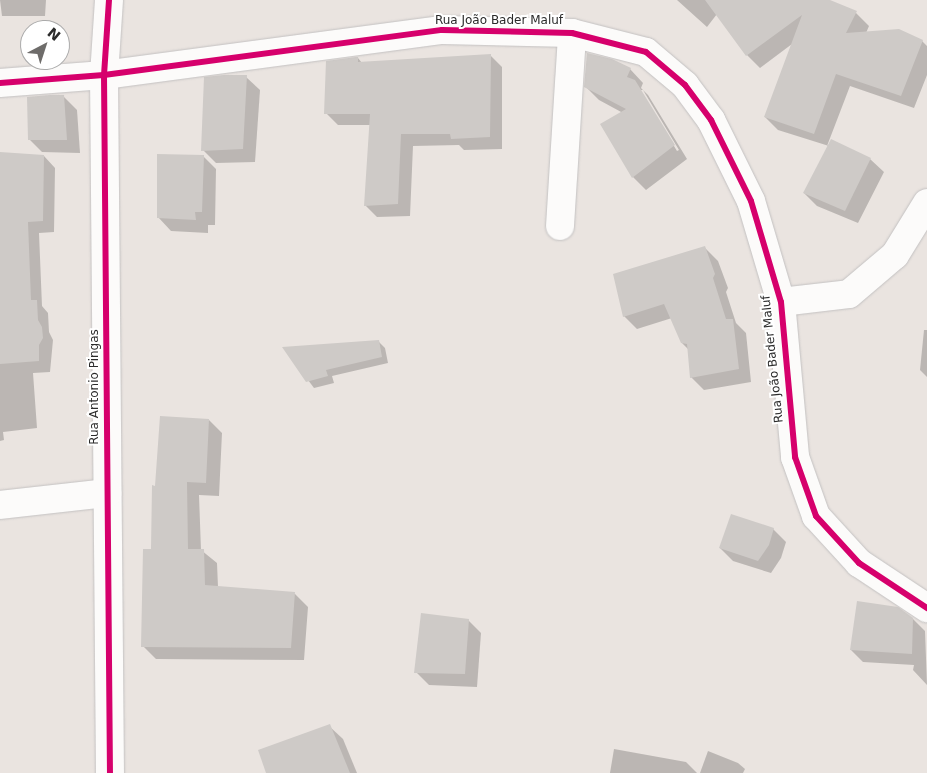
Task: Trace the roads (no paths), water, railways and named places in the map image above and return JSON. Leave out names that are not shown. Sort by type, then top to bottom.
[{"type":"street","name":"Rua Antonio Pingas","points":[[109,0],[104,75],[110,773]]},
{"type":"street","name":"Rua João Bader Maluf","points":[[0,83],[104,75],[442,30],[572,33],[646,52],[685,85],[711,120],[751,201],[781,302],[795,457],[816,516],[859,563],[927,608]]},
{"type":"street","points":[[560,226],[572,33]]},
{"type":"street","points":[[781,302],[848,294],[895,255],[927,203]]},
{"type":"street","points":[[0,506],[107,493]]}]
